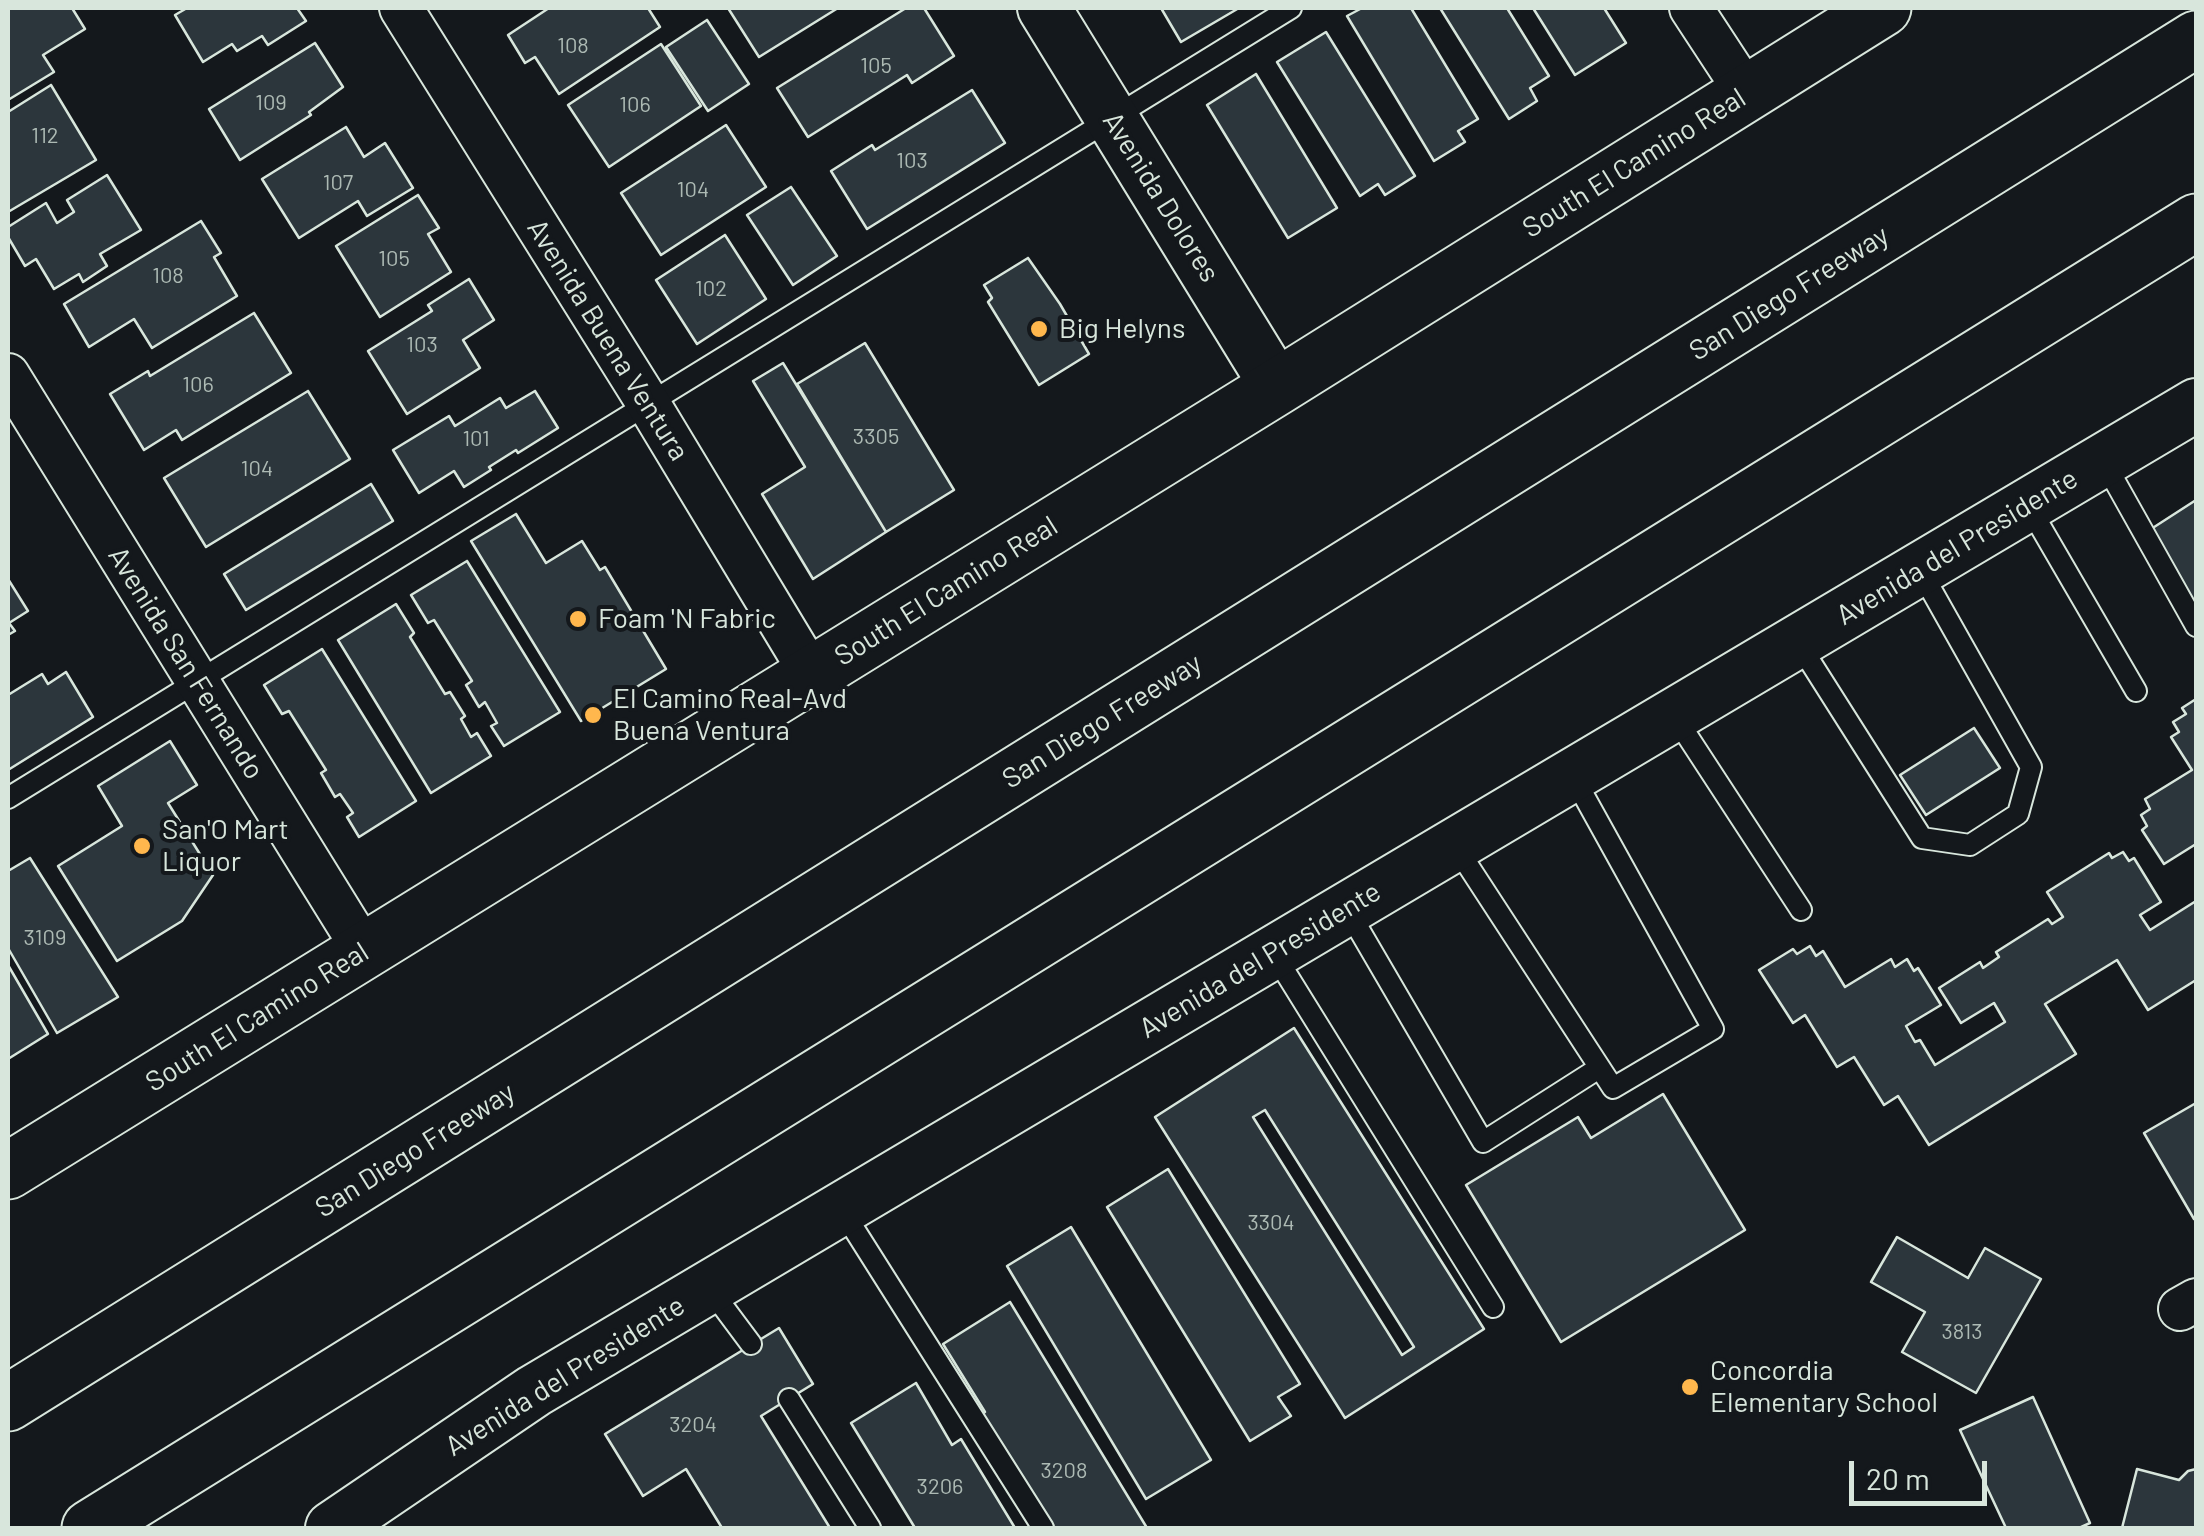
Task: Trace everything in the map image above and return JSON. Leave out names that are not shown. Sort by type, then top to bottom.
[{"type":"main road","name":"South El Camino Real","points":[[8,1171],[1277,387],[1882,8]]},
{"type":"main road","name":"San Diego Freeway","points":[[8,1403],[2196,39]]},
{"type":"main road","points":[[90,1528],[2196,222]]},
{"type":"street","name":"Avenida Buena Ventura","points":[[401,8],[648,403],[812,675]]},
{"type":"street","name":"Avenida Dolores","points":[[1044,8],[1277,387]]},
{"type":"street","points":[[1691,8],[1746,92]]},
{"type":"street","name":"Avenida San Fernando","points":[[8,376],[364,952]]},
{"type":"street","name":"Avenida del Presidente","points":[[332,1528],[534,1391],[2196,405]]},
{"type":"lane","points":[[8,798],[1291,8]]},
{"type":"lane","points":[[2103,460],[2196,626]]},
{"type":"lane","points":[[2028,505],[2136,690]]},
{"type":"lane","points":[[1798,642],[1922,838],[1970,845],[2018,814],[2031,767],[1920,570]]},
{"type":"lane","points":[[1674,716],[1801,910]]},
{"type":"lane","points":[[1454,846],[1614,1088],[1713,1029],[1572,775]]},
{"type":"lane","points":[[1346,909],[1483,1142],[1599,1068]]},
{"type":"lane","points":[[1273,952],[1492,1307]]},
{"type":"lane","points":[[841,1208],[1043,1528]]},
{"type":"lane","points":[[708,1287],[751,1344]]},
{"type":"lane","points":[[789,1400],[870,1528]]},
{"type":"building","points":[[8,8],[72,8],[85,29],[43,55],[54,72],[8,100]]},
{"type":"building","points":[[187,8],[297,8],[306,21],[268,45],[262,36],[237,51],[232,44],[203,62],[175,15]]},
{"type":"building","points":[[549,8],[648,8],[660,27],[559,94],[535,57],[525,63],[508,35]]},
{"type":"building","points":[[728,8],[838,8],[759,57]]},
{"type":"building","points":[[906,8],[924,8],[954,56],[912,83],[907,75],[808,137],[777,88]]},
{"type":"building","points":[[1161,8],[1239,8],[1181,42]]},
{"type":"building","points":[[1362,8],[1411,8],[1478,119],[1458,131],[1465,142],[1434,161],[1347,16]]},
{"type":"building","points":[[1440,8],[1507,8],[1549,76],[1530,88],[1537,101],[1509,119]]},
{"type":"building","points":[[1533,8],[1604,8],[1626,43],[1575,75]]},
{"type":"building","points":[[707,20],[749,84],[708,111],[666,47]]},
{"type":"building","points":[[1326,32],[1415,176],[1385,195],[1378,184],[1360,196],[1277,62]]},
{"type":"building","points":[[315,43],[343,87],[309,112],[311,115],[240,160],[209,109]]},
{"type":"building","points":[[661,44],[701,106],[609,167],[568,105]]},
{"type":"building","points":[[1256,74],[1337,208],[1288,238],[1207,105]]},
{"type":"building","points":[[51,85],[96,160],[8,212],[8,112]]},
{"type":"building","points":[[972,90],[1005,143],[867,229],[831,171],[872,145],[875,150]]},
{"type":"building","points":[[726,125],[766,187],[661,255],[621,193]]},
{"type":"building","points":[[346,127],[364,157],[385,143],[413,188],[367,216],[358,201],[299,238],[262,179]]},
{"type":"building","points":[[107,175],[141,230],[100,254],[107,266],[83,282],[79,274],[54,289],[36,259],[25,266],[8,237],[8,227],[46,203],[57,223],[74,212],[67,200]]},
{"type":"building","points":[[791,187],[837,256],[793,285],[747,215]]},
{"type":"building","points":[[418,195],[439,228],[428,234],[451,272],[380,317],[336,246]]},
{"type":"building","points":[[201,221],[221,253],[214,257],[237,296],[152,348],[134,319],[89,347],[64,304]]},
{"type":"building","points":[[725,235],[766,299],[697,344],[656,280]]},
{"type":"building","name":"Big Helyns","points":[[1028,258],[1089,354],[1039,385],[988,302],[992,298],[984,285]]},
{"type":"building","points":[[469,279],[494,320],[463,340],[480,368],[407,414],[368,351],[432,311],[428,305]]},
{"type":"building","points":[[254,313],[291,373],[182,440],[176,430],[144,450],[110,394],[148,371],[150,376]]},
{"type":"building","points":[[865,343],[954,490],[886,532],[797,384]]},
{"type":"building","points":[[783,363],[886,532],[813,579],[762,494],[805,467],[753,381]]},
{"type":"building","points":[[308,391],[350,459],[206,547],[164,478]]},
{"type":"building","points":[[535,391],[558,428],[518,453],[516,450],[464,487],[454,471],[419,493],[393,450],[449,416],[455,426],[500,398],[506,408]]},
{"type":"building","points":[[371,484],[393,521],[246,610],[224,574]]},
{"type":"building","points":[[2196,500],[2196,607],[2148,531]]},
{"type":"building","name":"Foam 'N Fabric","points":[[516,514],[546,563],[582,541],[600,570],[605,567],[666,669],[581,721],[471,541]]},
{"type":"building","points":[[467,561],[560,712],[504,746],[491,726],[497,723],[485,702],[479,707],[466,685],[472,681],[434,620],[428,623],[411,595]]},
{"type":"building","points":[[8,579],[28,611],[9,623],[15,631],[8,635]]},
{"type":"building","points":[[396,604],[414,633],[410,637],[445,694],[450,692],[465,716],[461,719],[471,737],[477,733],[491,756],[431,793],[338,640]]},
{"type":"building","points":[[322,649],[416,801],[359,837],[347,817],[353,813],[340,794],[335,797],[321,773],[326,770],[289,711],[282,714],[264,685]]},
{"type":"building","points":[[66,672],[93,717],[8,770],[8,695],[42,674],[48,684]]},
{"type":"building","points":[[2196,699],[2196,844],[2164,864],[2142,830],[2147,826],[2141,815],[2150,809],[2145,799],[2192,770],[2171,737],[2179,732],[2173,722],[2186,714],[2182,708]]},
{"type":"building","points":[[1974,728],[2000,768],[1926,815],[1900,775]]},
{"type":"building","name":"San'O Mart Liquor","points":[[170,741],[197,785],[168,803],[213,875],[182,921],[117,961],[58,866],[122,826],[98,786]]},
{"type":"building","points":[[2123,852],[2129,861],[2134,858],[2161,902],[2140,915],[2150,930],[2196,901],[2196,980],[2148,1010],[2117,960],[2045,1004],[2076,1054],[1929,1145],[1898,1096],[1884,1105],[1854,1057],[1837,1067],[1805,1015],[1793,1023],[1759,970],[1793,949],[1797,954],[1810,946],[1816,956],[1823,951],[1845,987],[1891,959],[1895,967],[1907,959],[1914,971],[1918,968],[1941,1005],[1906,1026],[1935,1065],[2005,1022],[1994,1003],[1961,1023],[1939,988],[1980,962],[1983,968],[1999,957],[1996,952],[2048,919],[2052,924],[2063,917],[2047,892],[2109,853],[2112,858]]},
{"type":"building","points":[[30,858],[118,997],[57,1033],[8,948],[8,871]]},
{"type":"building","points":[[8,965],[48,1034],[8,1059]]},
{"type":"building","points":[[1294,1028],[1484,1329],[1345,1418],[1155,1117]],"holes":[[[1265,1110],[1414,1347],[1402,1355],[1253,1117]]]},
{"type":"building","points":[[1663,1094],[1745,1230],[1561,1342],[1466,1185],[1578,1117],[1591,1138]]},
{"type":"building","points":[[2196,1103],[2196,1218],[2194,1219],[2144,1133]]},
{"type":"building","points":[[1168,1169],[1300,1384],[1278,1397],[1291,1416],[1250,1441],[1107,1207]]},
{"type":"building","points":[[1071,1227],[1211,1460],[1146,1499],[1007,1266]]},
{"type":"building","points":[[1897,1237],[1968,1278],[1985,1248],[2041,1279],[1976,1393],[1902,1352],[1925,1312],[1871,1282]]},
{"type":"building","points":[[1010,1302],[1147,1528],[1051,1528],[943,1344]]},
{"type":"building","points":[[779,1328],[813,1384],[761,1416],[830,1528],[722,1528],[686,1469],[643,1496],[605,1434]]},
{"type":"building","points":[[916,1383],[952,1445],[961,1439],[1015,1528],[915,1528],[851,1423]]},
{"type":"building","points":[[2033,1397],[2090,1523],[2079,1528],[2006,1528],[1960,1430]]},
{"type":"building","points":[[2137,1469],[2179,1480],[2196,1469],[2196,1528],[2122,1528]]},
{"type":"place","name":"Big Helyns","points":[[1039,329]]},
{"type":"place","name":"Foam 'N Fabric","points":[[578,619]]},
{"type":"place","name":"El Camino Real-Avd Buena Ventura","points":[[593,715]]},
{"type":"place","name":"San'O Mart Liquor","points":[[142,846]]},
{"type":"place","name":"Concordia Elementary School","points":[[1690,1387]]}]
